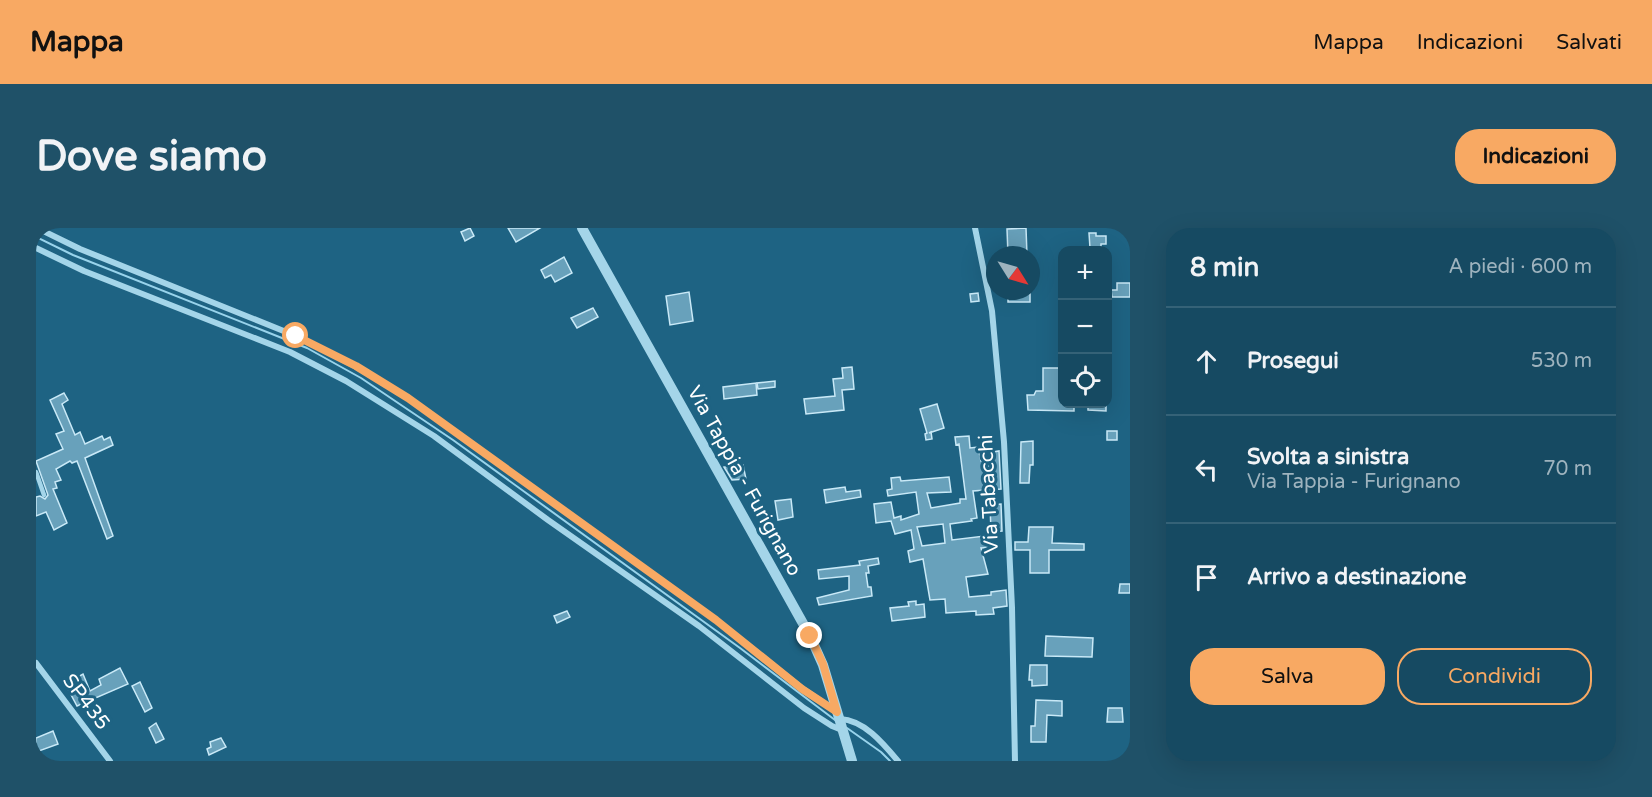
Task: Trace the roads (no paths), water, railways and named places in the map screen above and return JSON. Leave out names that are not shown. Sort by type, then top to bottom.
[{"type":"street","points":[[37,228],[80,249],[325,349],[408,398],[716,620],[841,722]]},
{"type":"street","name":"Via Tappia - Furignano","points":[[582,228],[798,613],[823,664],[852,761]]},
{"type":"street","name":"Via Tabacchi","points":[[975,228],[992,311],[1004,442],[1012,620],[1015,761]]},
{"type":"street","points":[[36,249],[290,352],[346,381],[434,436],[548,520],[699,626],[804,708],[832,726],[841,722],[855,722],[870,732],[898,761]]},
{"type":"street","name":"SP435","points":[[36,663],[110,761]]},
{"type":"lane","points":[[36,472],[44,495]]},
{"type":"waterway","points":[[36,237],[73,255],[307,348],[361,378],[453,440],[740,648],[835,720]]},
{"type":"waterway","points":[[847,728],[890,761]]}]
